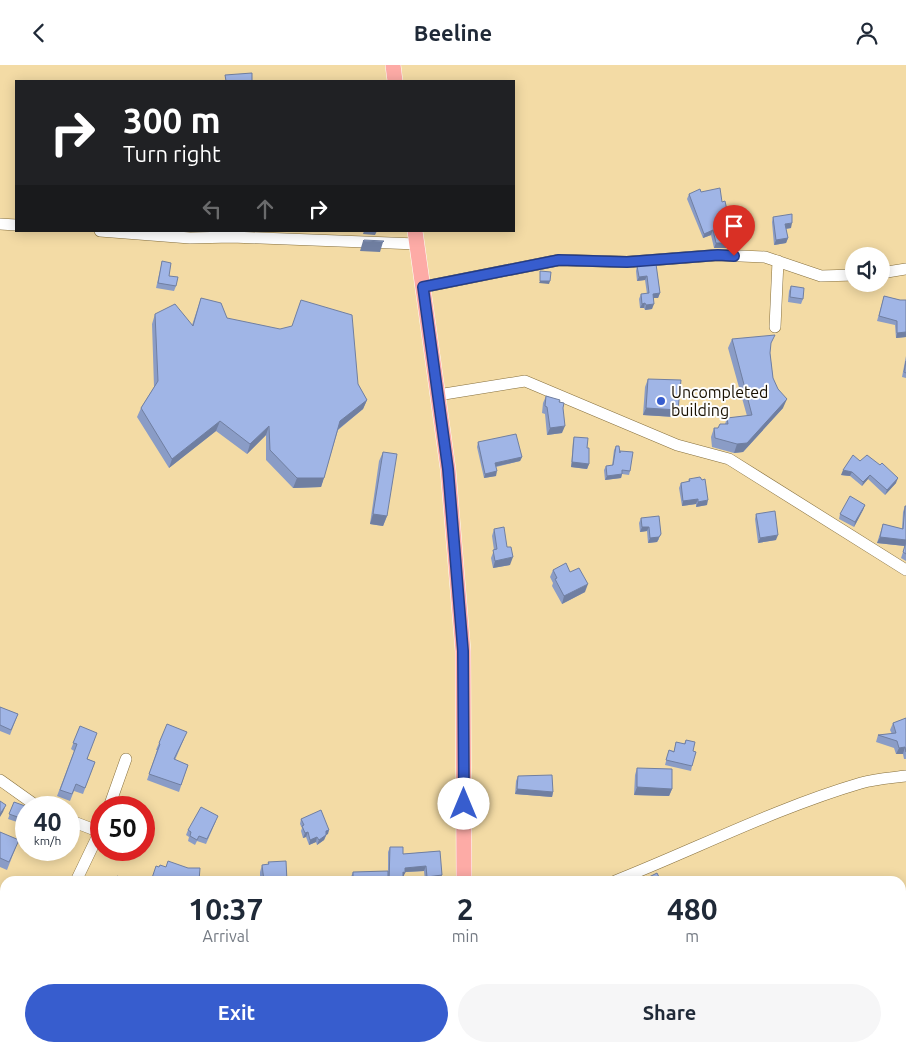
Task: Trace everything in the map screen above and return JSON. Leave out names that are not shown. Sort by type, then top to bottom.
[{"type":"main road","points":[[393,65],[395,80]]},
{"type":"main road","points":[[416,238],[448,469],[463,651],[464,876]]},
{"type":"street","points":[[0,224],[15,225]]},
{"type":"street","points":[[113,232],[190,238],[416,238]]},
{"type":"street","points":[[423,287],[559,260],[627,262],[718,255],[765,257],[821,276],[845,275]]},
{"type":"street","points":[[775,327],[778,261]]},
{"type":"street","points":[[890,272],[906,269]]},
{"type":"street","points":[[438,395],[525,381],[676,445],[729,459],[906,570]]},
{"type":"street","points":[[113,796],[126,759]]},
{"type":"street","points":[[628,876],[777,813],[862,783],[906,776]]},
{"type":"street","points":[[0,780],[23,796]]},
{"type":"street","points":[[78,876],[90,852]]},
{"type":"building","points":[[252,73],[252,80],[226,80],[225,75]]},
{"type":"building","points":[[720,188],[722,202],[725,201],[730,224],[725,225],[728,243],[716,243],[713,230],[704,234],[689,194],[700,189],[701,192]]},
{"type":"building","points":[[792,214],[792,223],[785,224],[788,238],[776,240],[773,217]]},
{"type":"building","points":[[364,240],[384,241],[363,241]]},
{"type":"building","points":[[162,261],[171,263],[169,276],[178,277],[176,286],[158,283]]},
{"type":"building","points":[[656,264],[660,293],[653,294],[654,304],[642,304],[641,294],[649,293],[647,276],[639,277],[637,266]]},
{"type":"building","points":[[540,271],[551,272],[550,281],[540,281]]},
{"type":"building","points":[[791,286],[804,288],[803,299],[790,297]]},
{"type":"building","points":[[884,296],[906,300],[906,332],[897,333],[897,321],[879,316]]},
{"type":"building","points":[[201,298],[221,303],[227,318],[280,329],[292,326],[301,300],[352,315],[358,384],[367,400],[340,421],[324,478],[297,478],[270,450],[269,426],[250,444],[220,421],[172,459],[141,408],[158,381],[155,314],[175,304],[193,326]]},
{"type":"building","points":[[775,335],[771,343],[770,353],[773,378],[778,389],[787,399],[747,443],[737,444],[715,438],[714,428],[718,428],[720,424],[728,424],[727,418],[752,415],[732,339]]},
{"type":"building","name":"Uncompleted building","points":[[648,379],[681,380],[678,410],[646,408]]},
{"type":"building","points":[[546,396],[564,403],[565,426],[550,428],[547,407],[545,406]]},
{"type":"building","points":[[516,434],[522,457],[495,463],[497,471],[485,474],[478,442]]},
{"type":"building","points":[[574,437],[588,438],[589,464],[572,462]]},
{"type":"building","points":[[616,446],[619,446],[620,453],[620,451],[633,452],[630,471],[622,470],[622,474],[607,476],[606,466],[613,465]]},
{"type":"building","points":[[383,452],[397,454],[387,516],[373,514]]},
{"type":"building","points":[[853,455],[860,461],[867,455],[880,465],[882,463],[898,478],[887,490],[870,475],[863,482],[852,472],[843,470]]},
{"type":"building","points":[[700,477],[702,480],[705,479],[708,500],[698,502],[698,499],[683,501],[681,483]]},
{"type":"building","points":[[850,496],[865,505],[855,522],[840,514]]},
{"type":"building","points":[[905,506],[906,540],[880,537],[883,524],[903,529]]},
{"type":"building","points":[[775,511],[778,535],[760,538],[756,514]]},
{"type":"building","points":[[659,516],[661,534],[659,537],[650,538],[649,527],[642,527],[641,518]]},
{"type":"building","points":[[504,527],[507,547],[511,547],[513,557],[495,561],[493,550],[497,549],[494,529]]},
{"type":"building","points":[[906,542],[906,554],[903,552]]},
{"type":"building","points":[[566,563],[570,572],[579,568],[588,584],[564,596],[555,579],[557,578],[553,570]]},
{"type":"building","points":[[0,707],[18,714],[11,730],[0,725]]},
{"type":"building","points":[[906,718],[906,752],[905,747],[899,748],[897,741],[878,735],[896,733],[893,723]]},
{"type":"building","points":[[167,724],[187,732],[174,759],[188,765],[181,785],[149,774]]},
{"type":"building","points":[[80,726],[97,733],[87,759],[95,762],[85,788],[76,784],[72,794],[60,790],[77,744],[73,743]]},
{"type":"building","points":[[686,740],[695,742],[693,751],[696,752],[692,766],[666,760],[669,750],[674,752],[676,742],[685,744]]},
{"type":"building","points":[[637,768],[672,769],[672,789],[637,787]]},
{"type":"building","points":[[552,775],[553,792],[517,789],[518,776]]},
{"type":"building","points":[[0,801],[6,805],[0,814]]},
{"type":"building","points":[[14,802],[15,802],[15,816],[9,814]]},
{"type":"building","points":[[201,807],[218,816],[207,839],[199,836],[197,840],[190,836],[191,832],[188,830]]},
{"type":"building","points":[[321,810],[329,830],[319,840],[317,837],[310,840],[308,832],[305,833],[302,826],[304,825],[301,819]]},
{"type":"building","points":[[0,832],[15,838],[15,849],[9,862],[0,858]]},
{"type":"building","points":[[390,847],[403,847],[403,854],[440,851],[442,875],[427,876],[426,866],[405,868],[403,876],[389,876]]},
{"type":"building","points":[[168,861],[188,868],[200,868],[199,876],[153,876],[156,866],[166,867]]},
{"type":"building","points":[[286,861],[287,876],[263,876],[262,865],[269,864],[268,862]]},
{"type":"building","points":[[388,871],[388,876],[353,876],[353,872]]},
{"type":"place","name":"Uncompleted building","points":[[661,401]]},
{"type":"route","points":[[464,804],[463,651],[448,469],[423,287],[559,260],[627,262],[718,255],[734,256]]}]
